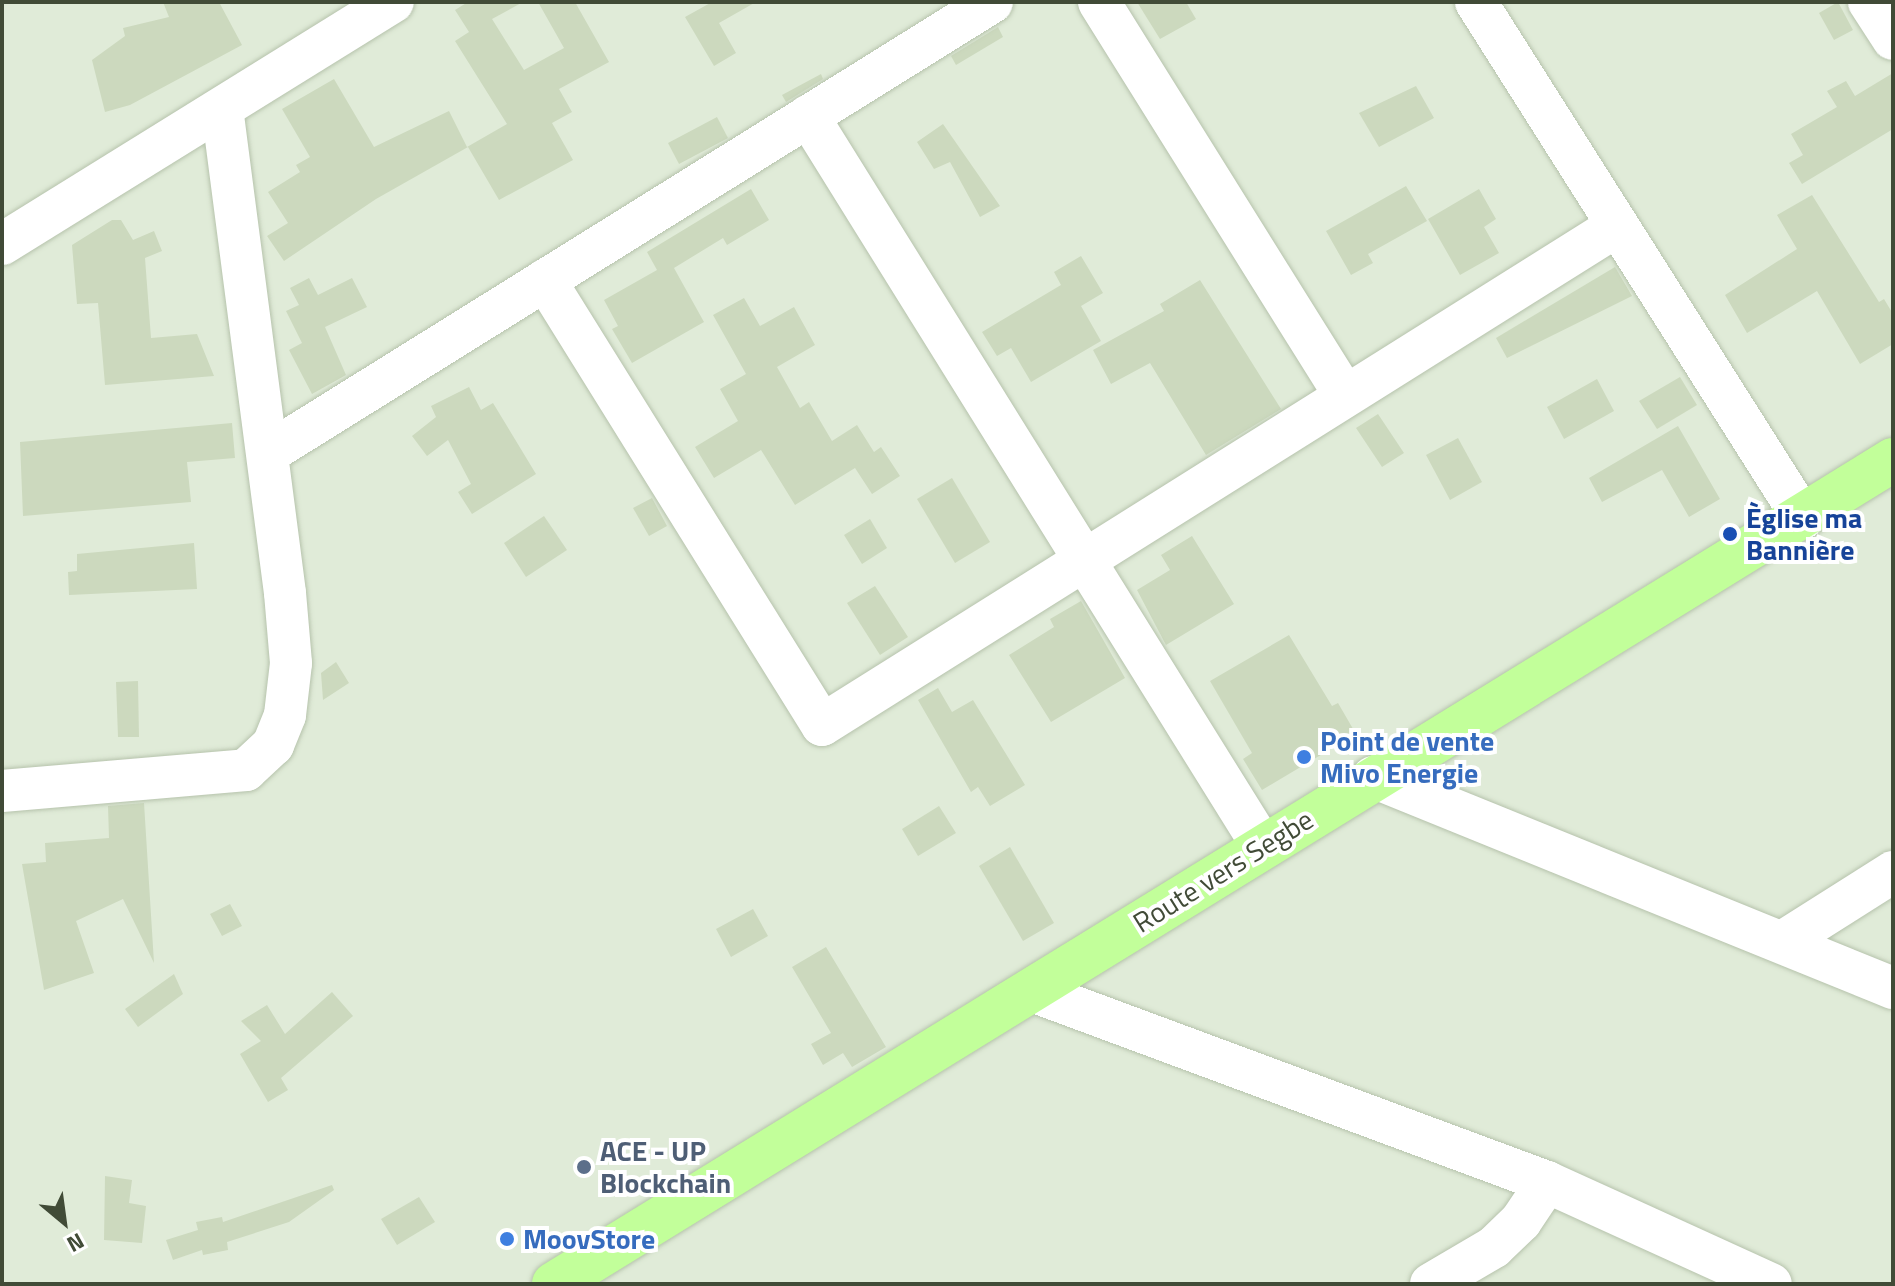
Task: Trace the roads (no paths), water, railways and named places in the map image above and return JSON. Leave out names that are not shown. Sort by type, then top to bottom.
[{"type":"main road","name":"Route vers Segbe","points":[[554,1284],[1032,991],[1373,777],[1803,518],[1893,460]]},
{"type":"street","points":[[2,244],[393,2]]},
{"type":"street","points":[[268,453],[992,2]]},
{"type":"street","points":[[1099,2],[1345,395]]},
{"type":"street","points":[[1476,2],[1803,518]]},
{"type":"street","points":[[1869,2],[1893,39]]},
{"type":"street","points":[[2,791],[246,770],[273,745],[285,715],[291,663],[268,453],[222,109]]},
{"type":"street","points":[[808,116],[1263,847]]},
{"type":"street","points":[[545,280],[822,725],[1617,226]]},
{"type":"street","points":[[1373,777],[1784,941],[1893,988]]},
{"type":"street","points":[[1784,941],[1893,872]]},
{"type":"street","points":[[1032,991],[1547,1182],[1771,1284]]},
{"type":"street","points":[[1431,1284],[1494,1247],[1521,1221],[1547,1182]]},
{"type":"place","name":"Èglise ma Bannière","points":[[1730,534]]},
{"type":"place","name":"Point de vente Mivo Energie","points":[[1304,757]]},
{"type":"place","name":"ACE - UP Blockchain","points":[[584,1167]]},
{"type":"place","name":"MoovStore","points":[[507,1239]]}]
